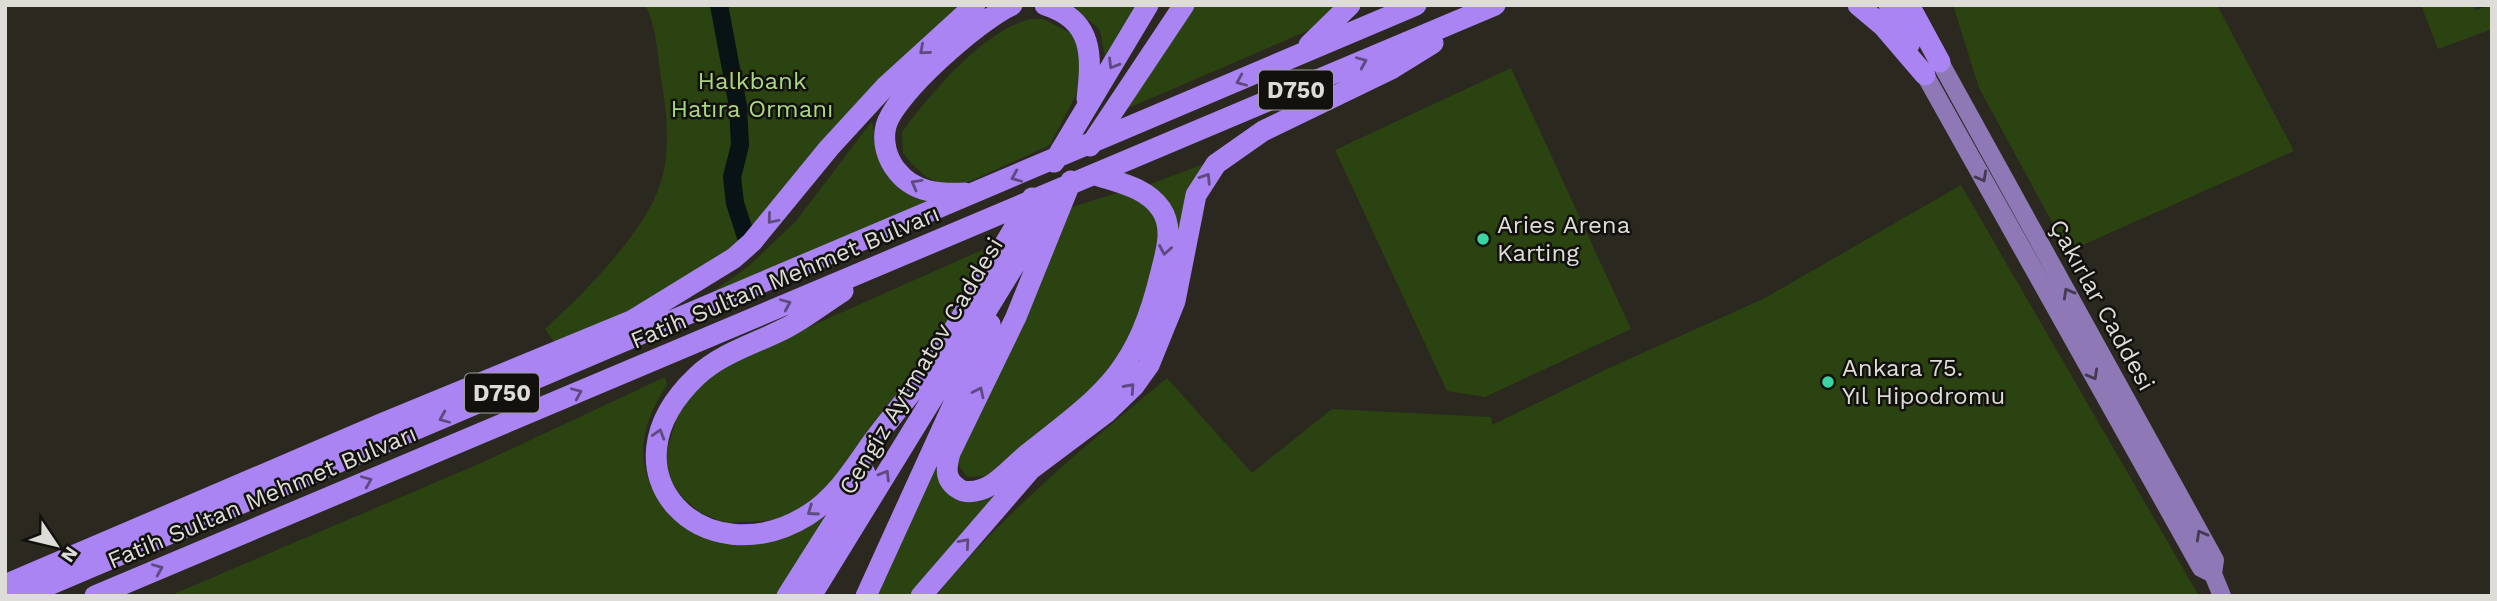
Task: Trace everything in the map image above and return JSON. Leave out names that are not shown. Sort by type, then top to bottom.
[{"type":"highway","points":[[472,405],[519,376],[595,342],[723,265],[752,242],[829,148],[885,86],[975,5]]},
{"type":"highway","points":[[981,191],[938,194],[915,186],[899,174],[889,161],[884,142],[886,124],[920,79],[985,20],[1012,5]]},
{"type":"highway","points":[[1045,5],[1059,10],[1083,31],[1090,47],[1087,106]]},
{"type":"highway","name":"Cengiz Aytmatov Caddesi","points":[[787,596],[934,365],[1148,5]]},
{"type":"highway","points":[[1097,175],[1151,197],[1167,222],[1166,250],[1144,333],[1115,379],[1099,397],[987,488],[963,491],[950,483],[947,476],[950,453],[1016,317],[1077,166],[1175,5]]},
{"type":"highway","points":[[1077,166],[1184,5]]},
{"type":"highway","points":[[1292,59],[1326,31],[1350,5]]},
{"type":"highway","name":"Fatih Sultan Mehmet Bulvarı","points":[[23,596],[1416,5]]},
{"type":"highway","points":[[921,596],[1031,469],[1107,412],[1149,365],[1175,301],[1196,195],[1216,164],[1263,131],[1391,69],[1495,5]]},
{"type":"highway","name":"Fatih Sultan Mehmet Bulvarı","points":[[95,596],[1495,5]]},
{"type":"highway","points":[[1858,5],[1932,68]]},
{"type":"highway","points":[[1889,5],[1932,68]]},
{"type":"highway","points":[[1909,5],[1932,68]]},
{"type":"highway","points":[[1916,5],[1932,68]]},
{"type":"highway","name":"Cengiz Aytmatov Caddesi","points":[[811,596],[1020,253],[1077,166]]},
{"type":"highway","points":[[866,596],[944,430],[1020,253]]},
{"type":"highway","points":[[887,262],[788,327],[716,362],[698,375],[666,414],[660,429],[655,462],[660,481],[675,508],[699,524],[733,534],[781,528],[805,517],[835,491],[934,365]]},
{"type":"highway","points":[[5,585],[393,418],[631,321]]},
{"type":"main road","name":"Çakırlar Caddesi","points":[[1932,68],[1985,144],[2215,560],[2213,574],[2222,596]]},
{"type":"main road","name":"Çakırlar Caddesi","points":[[1932,68],[1969,153],[2201,568],[2213,574]]},
{"type":"main road","points":[[1969,153],[1985,144]]},
{"type":"green space","name":"Halkbank Hatıra Ormanı","points":[[645,5],[967,5],[741,241],[625,315],[557,346],[545,329],[613,260],[644,218],[662,178],[667,139],[666,112],[656,38]]},
{"type":"green space","points":[[1071,5],[1136,5],[1105,58],[1100,30]]},
{"type":"green space","points":[[1190,5],[1340,5],[1312,29],[1126,109]]},
{"type":"green space","points":[[1953,5],[2217,5],[2294,151],[2085,244],[2074,245],[2059,235],[1979,88]]},
{"type":"green space","points":[[2421,5],[2473,5],[2476,10],[2492,5],[2492,29],[2438,49]]},
{"type":"green space","points":[[1030,19],[1043,19],[1073,34],[1081,51],[1085,77],[1050,145],[964,184],[944,185],[926,177],[903,153],[902,132],[942,83],[976,50],[994,36]]},
{"type":"green space","name":"Aries Arena Karting","points":[[1511,68],[1631,329],[1485,397],[1447,391],[1335,150]]},
{"type":"green space","points":[[872,121],[878,153],[912,194],[930,203],[704,298],[749,266],[796,221]]},
{"type":"green space","points":[[1209,162],[1192,187],[1169,298],[1155,339],[1125,385],[1103,409],[1029,464],[913,596],[874,596],[935,467],[942,483],[952,494],[966,498],[983,497],[1087,413],[1122,376],[1136,356],[1147,332],[1172,245],[1173,224],[1170,214],[1166,205],[1148,185]]},
{"type":"green space","name":"Ankara 75. Yıl Hipodromu","points":[[1961,185],[2199,596],[936,596],[1017,508],[1167,378],[1252,473],[1332,409],[1491,417],[1492,425],[1609,368],[1765,298]]},
{"type":"green space","points":[[1123,191],[1140,197],[1159,217],[1161,243],[1139,329],[1099,388],[988,476],[967,477],[957,463],[1069,208]]},
{"type":"green space","points":[[991,246],[906,392],[815,502],[776,520],[725,523],[701,513],[683,498],[669,478],[665,456],[682,402],[711,375],[732,361]]},
{"type":"green space","points":[[665,377],[667,385],[654,407],[646,429],[643,449],[645,469],[652,488],[680,521],[701,536],[820,516],[828,520],[779,596],[169,596],[481,463]]},
{"type":"waterway","points":[[719,5],[738,106],[740,145],[732,177],[735,203],[746,237]]},
{"type":"place","name":"Aries Arena Karting","points":[[1483,239]]},
{"type":"place","name":"Ankara 75. Yıl Hipodromu","points":[[1828,382]]}]
